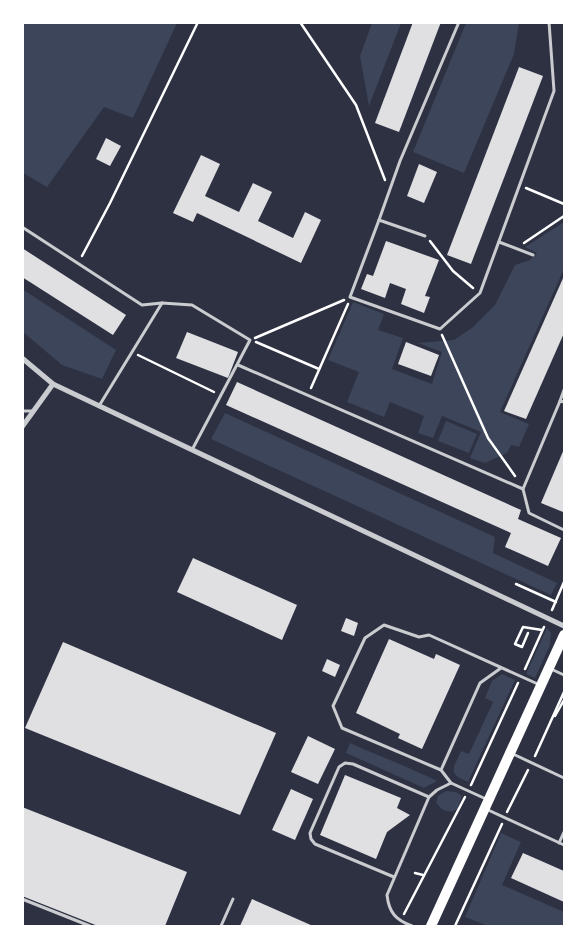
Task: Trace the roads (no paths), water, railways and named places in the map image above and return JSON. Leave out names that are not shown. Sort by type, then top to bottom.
[{"type":"main road","points":[[431,926],[564,635]]},
{"type":"street","points":[[22,358],[53,384],[564,626]]},
{"type":"street","points":[[22,427],[53,384]]},
{"type":"lane","points":[[459,22],[390,191],[350,297],[440,329],[480,293],[554,91],[549,22]]},
{"type":"lane","points":[[379,220],[425,236]]},
{"type":"lane","points":[[22,227],[142,305],[162,303],[192,305],[250,340],[192,450]]},
{"type":"lane","points":[[499,242],[532,255]]},
{"type":"lane","points":[[99,406],[162,303]]},
{"type":"lane","points":[[238,365],[523,488]]},
{"type":"lane","points":[[564,390],[562,401],[523,488],[529,513],[564,530]]},
{"type":"lane","points":[[22,411],[34,411]]},
{"type":"lane","points":[[541,686],[429,636],[419,637],[384,625],[365,638],[333,706],[342,728],[441,770],[451,783],[468,791],[505,818],[564,845]]},
{"type":"lane","points":[[441,770],[480,683],[502,668]]},
{"type":"lane","points":[[549,668],[564,675]]},
{"type":"lane","points":[[511,752],[564,778]]},
{"type":"lane","points":[[394,877],[315,844],[311,839],[310,833],[339,767],[345,763],[353,764],[429,797]]},
{"type":"lane","points":[[412,926],[401,922],[388,907],[387,895],[429,797],[437,790],[451,783]]},
{"type":"lane","points":[[559,843],[564,832]]},
{"type":"lane","points":[[22,899],[90,926]]},
{"type":"lane","points":[[221,926],[233,899]]}]
